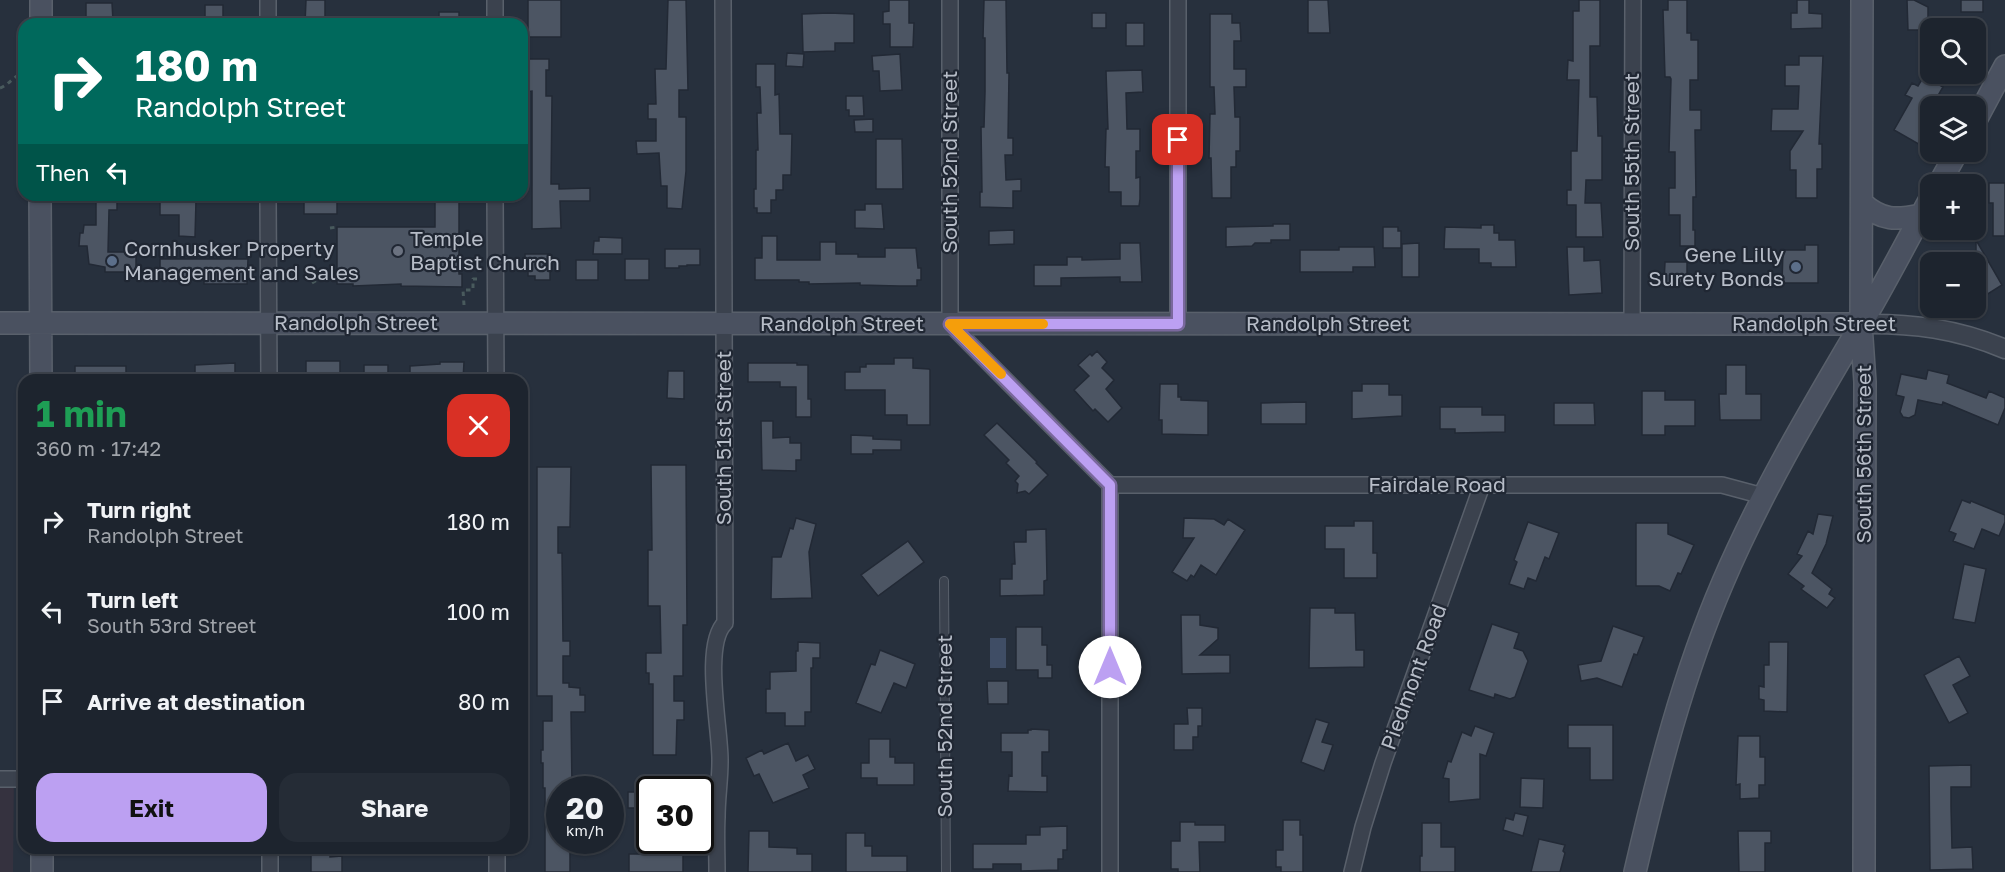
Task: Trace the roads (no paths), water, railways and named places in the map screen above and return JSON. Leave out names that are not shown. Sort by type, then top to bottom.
[{"type":"main road","points":[[41,0],[41,18]]},
{"type":"main road","name":"South 56th Street","points":[[1862,0],[1861,324],[1865,382],[1864,872]]},
{"type":"main road","points":[[1986,101],[2005,66]]},
{"type":"main road","points":[[40,201],[41,374]]},
{"type":"main road","points":[[1862,203],[1871,211],[1884,217],[1898,219],[1920,210]]},
{"type":"main road","points":[[1635,872],[1666,744],[1697,647],[1723,582],[1763,496],[1920,218]]},
{"type":"main road","name":"Randolph Street","points":[[0,323],[1861,324]]},
{"type":"main road","points":[[42,854],[42,872]]},
{"type":"street","points":[[268,0],[268,18]]},
{"type":"street","points":[[495,0],[495,18]]},
{"type":"street","name":"South 51st Street","points":[[717,872],[717,816],[721,758],[714,691],[717,633],[725,623],[723,0]]},
{"type":"street","name":"South 52nd Street","points":[[950,0],[950,324]]},
{"type":"street","points":[[1178,0],[1178,324]]},
{"type":"street","name":"South 55th Street","points":[[1632,324],[1633,0]]},
{"type":"street","points":[[268,201],[269,374]]},
{"type":"street","points":[[495,201],[496,374]]},
{"type":"street","points":[[950,324],[1110,485],[1110,872]]},
{"type":"street","name":"Randolph Street","points":[[1861,324],[1934,327],[1966,334],[2005,349]]},
{"type":"street","name":"Fairdale Road","points":[[1110,485],[1722,485],[1763,496]]},
{"type":"street","name":"Piedmont Road","points":[[1352,872],[1383,763],[1482,485]]},
{"type":"street","points":[[0,779],[18,778]]},
{"type":"street","points":[[270,854],[270,872]]},
{"type":"street","points":[[497,854],[497,872]]},
{"type":"lane","name":"South 52nd Street","points":[[944,581],[946,872]]},
{"type":"water","points":[[990,638],[1006,638],[1006,668],[990,668]]},
{"type":"place","name":"Temple Baptist Church","points":[[398,251]]},
{"type":"place","name":"Cornhusker Property Management and Sales","points":[[112,261]]},
{"type":"place","name":"Gene Lilly Surety Bonds","points":[[1796,267]]}]
